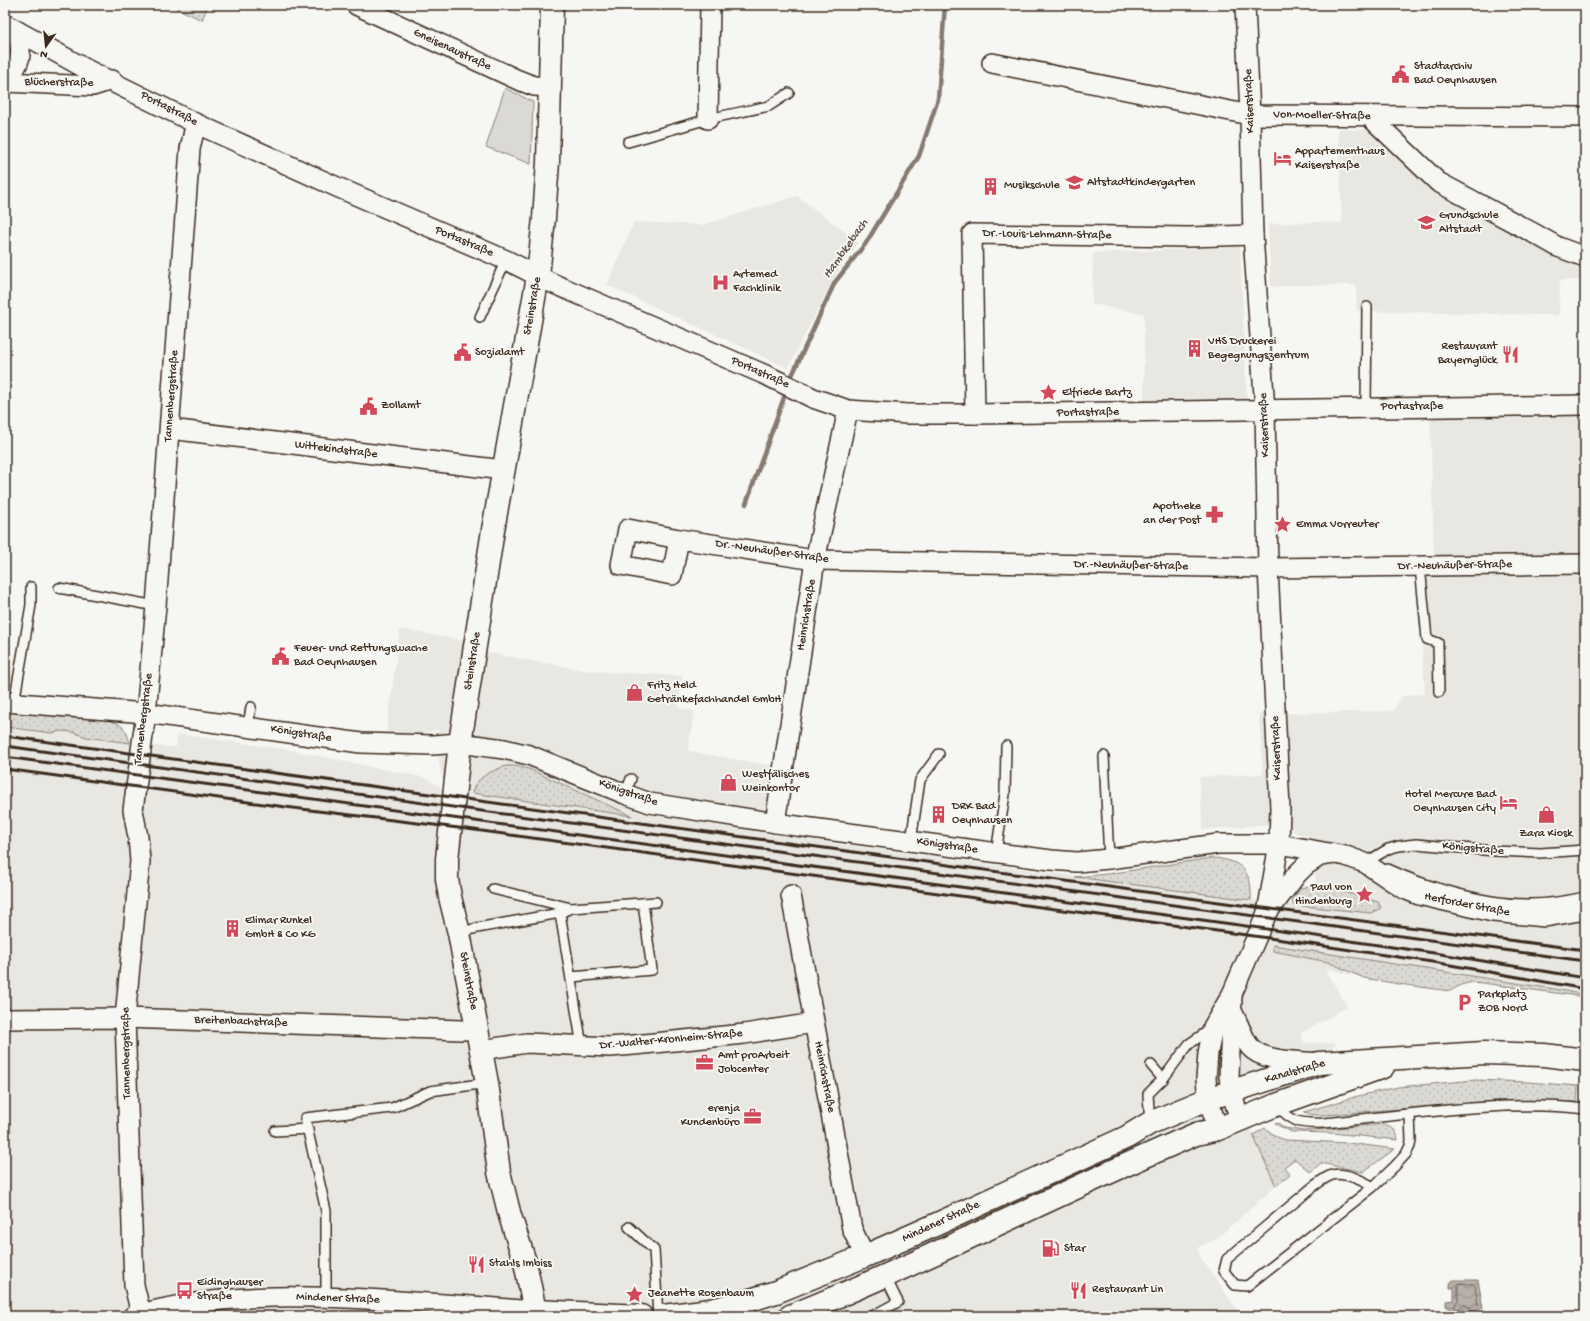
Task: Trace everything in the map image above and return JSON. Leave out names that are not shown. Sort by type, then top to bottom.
[{"type":"main road","name":"Steinstraße","points":[[536,1314],[525,1262],[510,1216],[499,1172],[487,1083],[459,933],[447,880],[447,859],[460,743],[503,470],[538,276],[548,162],[552,5]]},
{"type":"main road","name":"Kanalstraße","points":[[1208,1099],[1319,1063],[1466,1053],[1544,1055],[1585,1060]]},
{"type":"main road","name":"Kanalstraße","points":[[1218,1129],[1276,1105],[1409,1058]]},
{"type":"main road","name":"Mindener Straße","points":[[663,1316],[711,1310],[776,1292],[865,1256],[1127,1137],[1150,1123],[1208,1099]]},
{"type":"main road","points":[[790,1316],[860,1288],[1177,1142],[1196,1134],[1218,1129]]},
{"type":"main road","name":"Mindener Straße","points":[[536,1314],[641,1316]]},
{"type":"street","name":"Gneisenaustraße","points":[[356,5],[516,79],[534,86],[550,88]]},
{"type":"street","points":[[708,119],[710,5]]},
{"type":"street","name":"Kaiserstraße","points":[[1246,5],[1254,235],[1265,410],[1268,568],[1280,814],[1279,844]]},
{"type":"street","points":[[5,82],[15,71],[20,57],[21,45],[11,27]]},
{"type":"street","name":"Portastraße","points":[[11,27],[88,70],[112,80],[197,124],[337,187],[506,260],[538,276],[768,376],[813,398],[848,410],[908,414],[975,414],[1585,405]]},
{"type":"street","name":"Von-Moeller-Straße","points":[[992,63],[1250,115],[1370,117],[1585,117]]},
{"type":"street","name":"Blücherstraße","points":[[5,82],[93,86],[112,80]]},
{"type":"street","points":[[1370,117],[1438,182],[1461,196],[1558,247],[1585,257]]},
{"type":"street","name":"Tannenbergstraße","points":[[137,1315],[134,1285],[125,1018],[140,862],[138,837],[133,810],[146,713],[156,606],[190,149],[197,124]]},
{"type":"street","name":"Dr.-Louis-Lehmann-Straße","points":[[975,414],[972,234],[1189,237],[1254,235]]},
{"type":"street","name":"Heinrichstraße","points":[[775,822],[815,560],[848,410]]},
{"type":"street","name":"Wittekindstraße","points":[[170,430],[503,470]]},
{"type":"street","name":"Dr.-Neuhäußer-Straße","points":[[679,539],[815,560],[1268,568],[1585,564]]},
{"type":"street","name":"Königstraße","points":[[10,702],[146,713],[248,726],[361,743],[433,745],[460,743],[504,748],[530,754],[628,787],[650,803],[664,806],[1051,860],[1077,862],[1109,859],[1218,844],[1279,844]]},
{"type":"street","points":[[1218,1129],[1208,1099],[1206,1079],[1208,1053],[1213,1027],[1231,1001],[1267,912],[1279,844]]},
{"type":"street","name":"Herforder Straße","points":[[1279,844],[1336,853],[1365,863],[1402,888],[1419,895],[1492,912],[1545,917],[1585,910]]},
{"type":"street","points":[[1267,912],[1306,865],[1320,856],[1336,853]]},
{"type":"street","name":"Heinrichstraße","points":[[791,895],[852,1229],[865,1256]]},
{"type":"street","points":[[1231,1001],[1250,1046],[1258,1053],[1270,1057],[1319,1063]]},
{"type":"street","points":[[1231,1001],[1230,1091],[1240,1120]]},
{"type":"street","name":"Breitenbachstraße","points":[[5,1019],[125,1018],[462,1030],[477,1029]]},
{"type":"street","name":"Dr.-Walter-Kronheim-Straße","points":[[481,1050],[527,1043],[610,1047],[744,1034],[814,1023]]},
{"type":"street","name":"Mindener Straße","points":[[137,1315],[182,1305],[245,1297],[326,1297],[477,1306],[536,1314]]},
{"type":"lane","points":[[628,142],[708,119],[770,106],[789,93]]},
{"type":"lane","points":[[480,317],[506,260]]},
{"type":"lane","points":[[1366,408],[1367,306]]},
{"type":"lane","points":[[1420,566],[1427,639],[1438,643],[1439,692]]},
{"type":"lane","points":[[10,702],[31,605],[31,587]]},
{"type":"lane","points":[[59,588],[156,606]]},
{"type":"lane","points":[[248,726],[250,707]]},
{"type":"lane","points":[[996,853],[1005,794],[1006,746]]},
{"type":"lane","points":[[911,841],[920,780],[938,754]]},
{"type":"lane","points":[[1104,756],[1109,859]]},
{"type":"lane","name":"Königstraße","points":[[1365,863],[1388,849],[1416,844],[1495,851],[1540,853],[1585,850]]},
{"type":"lane","points":[[1365,863],[1383,866],[1401,875],[1433,887],[1493,901],[1529,904],[1562,902],[1585,897]]},
{"type":"lane","points":[[493,889],[571,908],[656,902]]},
{"type":"lane","points":[[571,977],[652,970],[643,903]]},
{"type":"lane","points":[[459,933],[478,928],[560,913],[571,908]]},
{"type":"lane","points":[[560,913],[582,1046]]},
{"type":"lane","points":[[1150,1123],[1148,1094],[1163,1079],[1189,1044],[1213,1027]]},
{"type":"lane","points":[[1152,1065],[1163,1079]]},
{"type":"lane","points":[[326,1297],[326,1211],[305,1118],[392,1108],[430,1091],[487,1083]]},
{"type":"lane","points":[[1276,1105],[1286,1116],[1301,1123],[1324,1123],[1500,1107],[1540,1106],[1585,1109]]},
{"type":"lane","points":[[1373,1187],[1365,1182],[1352,1178],[1334,1175],[1329,1177],[1313,1187],[1227,1259],[1224,1271],[1235,1286],[1247,1286],[1373,1187],[1406,1154],[1411,1140],[1410,1115]]},
{"type":"lane","points":[[275,1131],[308,1129]]},
{"type":"lane","points":[[629,1227],[654,1250],[658,1316]]},
{"type":"lane","points":[[872,1316],[898,1302],[885,1276]]},
{"type":"shaded area","points":[[170,5],[208,5],[202,20]]},
{"type":"shaded area","points":[[505,88],[533,102],[531,164],[486,147]]},
{"type":"shaded area","name":"Grundschule Altstadt","points":[[1338,129],[1374,130],[1437,184],[1585,261],[1585,280],[1560,280],[1559,315],[1357,311],[1356,285],[1292,285],[1271,287],[1268,224],[1317,222],[1342,223]]},
{"type":"shaded area","name":"Artemed Fachklinik","points":[[797,196],[858,242],[833,279],[788,368],[607,285],[634,222],[703,225]]},
{"type":"shaded area","points":[[1240,247],[1247,407],[1144,408],[1144,314],[1092,304],[1093,253]]},
{"type":"shaded area","points":[[1585,401],[1585,995],[1273,946],[1273,951],[1328,962],[1364,978],[1325,968],[1347,1007],[1300,1034],[1305,1043],[1337,1043],[1335,1046],[1241,1082],[1253,1135],[1276,1186],[1216,1239],[1197,1248],[1201,1258],[1238,1311],[1231,1316],[5,1316],[5,727],[52,733],[62,731],[73,732],[86,737],[154,746],[176,747],[178,734],[285,749],[426,778],[445,790],[439,762],[438,729],[414,735],[386,736],[400,629],[466,641],[466,649],[589,671],[682,676],[678,708],[694,711],[688,751],[774,766],[766,834],[1251,900],[1371,913],[1380,908],[1317,899],[1312,838],[1271,824],[1203,830],[1199,777],[1263,774],[1259,714],[1393,711],[1402,696],[1425,694],[1414,559],[1434,558],[1430,405]],"holes":[[[506,766],[529,769],[630,816],[472,793],[487,774]]]},
{"type":"shaded area","points":[[5,709],[105,719],[122,726],[130,743],[86,737],[73,732],[62,731],[52,733],[5,727]]},
{"type":"shaded area","points":[[506,766],[529,769],[632,816],[472,793],[474,787],[485,775]]},
{"type":"shaded area","points":[[1211,858],[1229,861],[1242,868],[1250,881],[1251,900],[1075,877],[1108,874]]},
{"type":"shaded area","points":[[1314,885],[1328,887],[1378,902],[1381,908],[1371,913],[1293,905],[1292,900],[1301,888]]},
{"type":"shaded area","points":[[1273,945],[1554,989],[1585,995],[1585,997],[1472,982],[1461,985],[1450,991],[1399,984],[1364,978],[1328,962],[1273,951]]},
{"type":"shaded area","points":[[1476,1080],[1578,1086],[1577,1102],[1496,1101],[1325,1115],[1313,1115],[1304,1112],[1358,1096],[1398,1087]]},
{"type":"shaded area","points":[[1278,1123],[1285,1128],[1303,1131],[1383,1124],[1394,1129],[1398,1140],[1332,1133],[1292,1132],[1275,1124]]},
{"type":"shaded area","points":[[1265,1128],[1277,1137],[1286,1140],[1348,1143],[1395,1149],[1363,1172],[1321,1163],[1310,1172],[1295,1159],[1284,1167],[1290,1175],[1276,1186],[1253,1135]]},
{"type":"water","points":[[1453,1280],[1478,1280],[1483,1308],[1468,1313],[1465,1308],[1457,1314],[1446,1306],[1446,1301],[1454,1300],[1454,1288],[1450,1288],[1450,1283]]},
{"type":"waterway","name":"Hambkebach","points":[[789,382],[835,282],[866,243],[919,156],[938,99],[945,5]]},
{"type":"waterway","name":"Hambkebach","points":[[746,504],[787,389]]},
{"type":"railway","points":[[5,736],[1248,906],[1585,950]]},
{"type":"railway","points":[[5,746],[1585,961]]},
{"type":"railway","points":[[5,757],[1239,925],[1441,954],[1585,978]]},
{"type":"railway","points":[[5,769],[293,808],[467,829],[1276,939],[1439,963],[1585,989]]},
{"type":"place","name":"Stadtarchiv Bad Oeynhausen","points":[[1401,74]]},
{"type":"place","name":"Appartementhaus Kaiserstraße","points":[[1282,159]]},
{"type":"place","name":"Altstadtkindergarten","points":[[1074,183]]},
{"type":"place","name":"Musikschule","points":[[991,186]]},
{"type":"place","name":"Grundschule Altstadt","points":[[1426,223]]},
{"type":"place","name":"Artemed Fachklinik","points":[[720,282]]},
{"type":"place","name":"VHS Druckerei Begegnungszentrum","points":[[1195,349]]},
{"type":"place","name":"Sozialamt","points":[[462,353]]},
{"type":"place","name":"Restaurant Bayernglück","points":[[1510,354]]},
{"type":"place","name":"Elfriede Bartz","points":[[1049,393]]},
{"type":"place","name":"Zollamt","points":[[368,406]]},
{"type":"place","name":"Apotheke an der Post","points":[[1214,514]]},
{"type":"place","name":"Emma Vorreuter","points":[[1283,525]]},
{"type":"place","name":"Feuer- und Rettungswache Bad Oeynhausen","points":[[281,656]]},
{"type":"place","name":"Fritz Held Getränkefachhandel GmbH","points":[[634,693]]},
{"type":"place","name":"Westfälisches Weinkontor","points":[[729,782]]},
{"type":"place","name":"Hotel Mercure Bad Oeynhausen City","points":[[1509,802]]},
{"type":"place","name":"DRK Bad Oeynhausen","points":[[939,814]]},
{"type":"place","name":"Zara Kiosk","points":[[1546,815]]},
{"type":"place","name":"Paul von Hindenburg","points":[[1365,895]]},
{"type":"place","name":"Elimar Runkel GmbH & Co KG","points":[[232,928]]},
{"type":"place","name":"Parkplatz ZOB Nord","points":[[1465,1002]]},
{"type":"place","name":"Amt proArbeit Jobcenter","points":[[705,1063]]},
{"type":"place","name":"erenja Kundenbüro","points":[[753,1116]]},
{"type":"place","name":"Star","points":[[1051,1249]]},
{"type":"place","name":"Stahls Imbiss","points":[[476,1264]]},
{"type":"place","name":"Eidinghauser Straße","points":[[184,1290]]},
{"type":"place","name":"Restaurant Lin","points":[[1079,1290]]},
{"type":"place","name":"Jeanette Rosenbaum","points":[[635,1294]]}]
